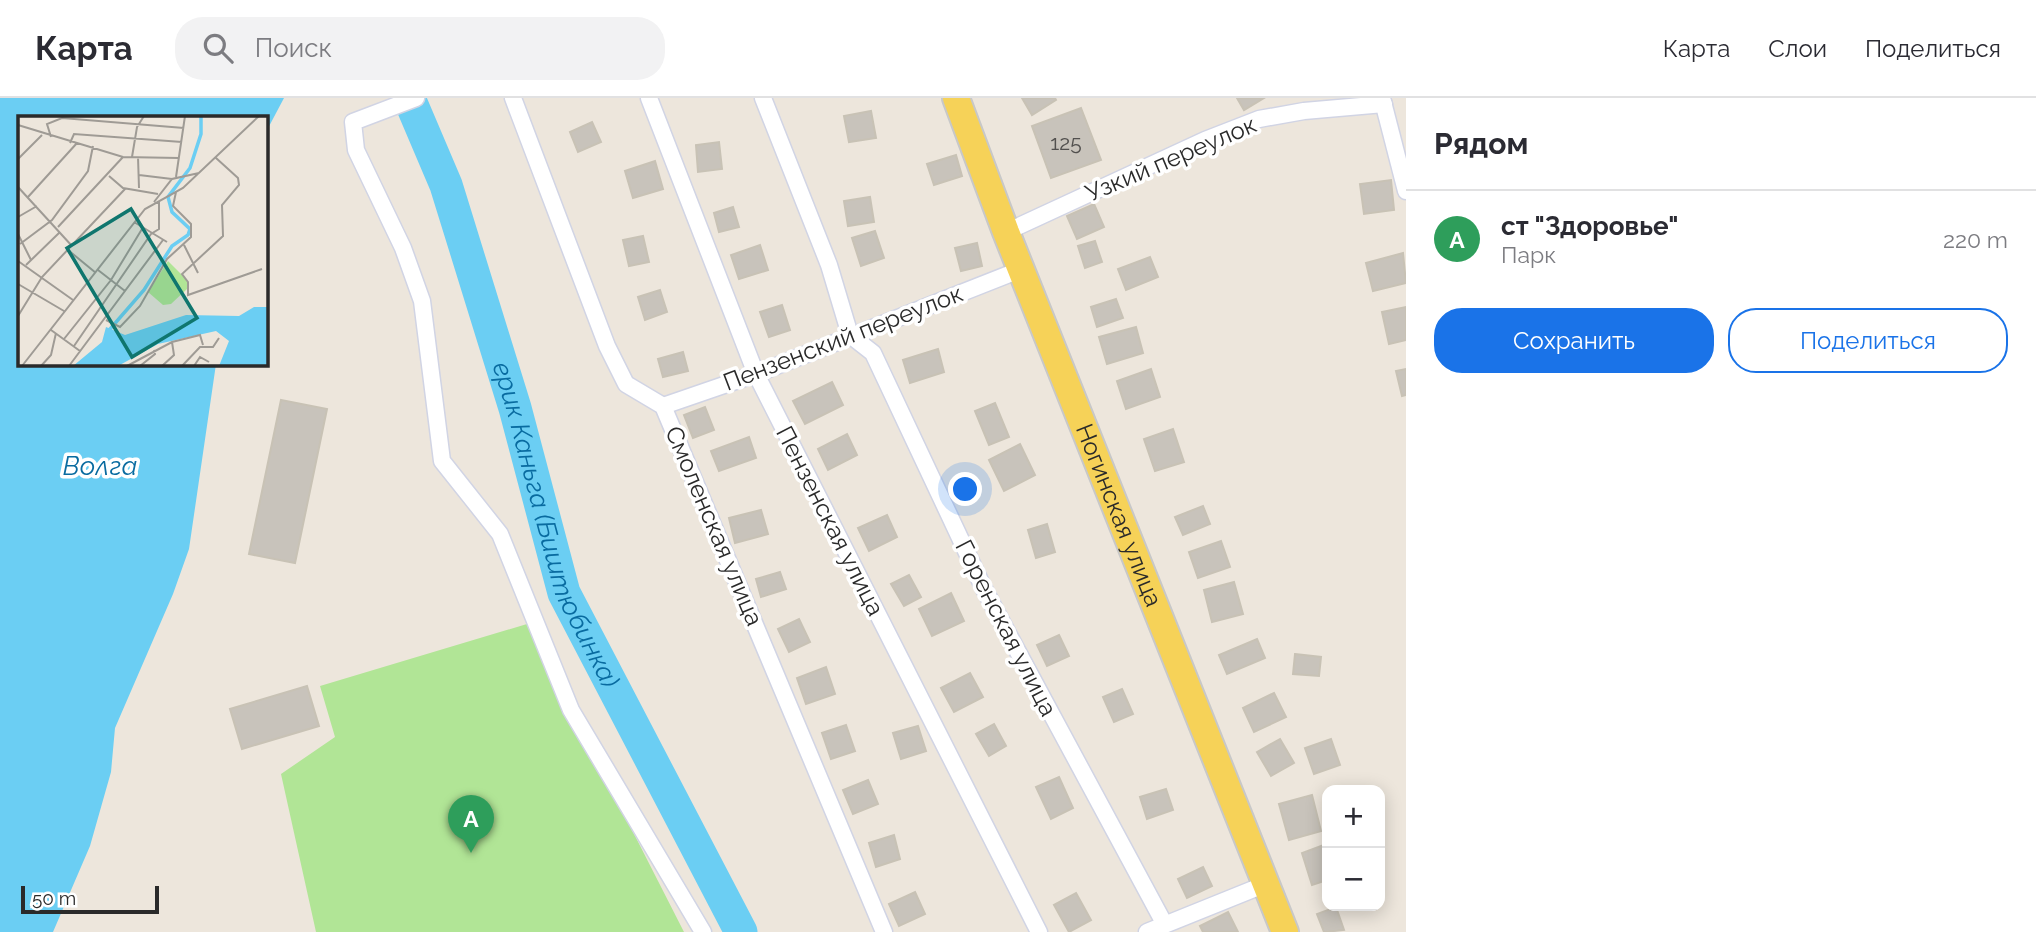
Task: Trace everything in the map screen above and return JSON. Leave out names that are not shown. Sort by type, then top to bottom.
[{"type":"main road","name":"Ногинская улица","points":[[956,98],[1006,232],[1285,932]]},
{"type":"street","points":[[416,98],[354,122],[356,150],[403,248],[422,301],[442,461],[500,534],[571,710],[703,932]]},
{"type":"street","name":"Смоленская улица","points":[[513,98],[607,346],[626,384],[663,406],[884,932]]},
{"type":"street","name":"Пензенская улица","points":[[649,98],[756,374],[1039,932]]},
{"type":"street","points":[[763,98],[829,265],[850,335]]},
{"type":"street","points":[[1383,101],[1402,161],[1406,191]]},
{"type":"street","name":"Узкий переулок","points":[[1006,232],[1205,140],[1259,119],[1383,101]]},
{"type":"street","name":"Пензенский переулок","points":[[663,406],[756,374],[1022,269]]},
{"type":"street","name":"Горенская улица","points":[[850,335],[873,353],[983,587],[1164,923]]},
{"type":"street","points":[[1147,932],[1266,884]]},
{"type":"green space","points":[[527,624],[684,932],[316,932],[281,774],[335,737],[320,686]]},
{"type":"water","name":"Волга","points":[[0,98],[284,98],[268,128],[268,116],[18,116],[18,366],[216,366],[189,549],[173,594],[115,728],[111,772],[90,846],[53,932],[0,932]]},
{"type":"building","points":[[1022,98],[1055,98],[1056,100],[1032,115]]},
{"type":"building","points":[[1237,98],[1264,98],[1244,110]]},
{"type":"building","points":[[1081,108],[1101,160],[1051,178],[1032,126]]},
{"type":"building","points":[[871,111],[876,138],[849,142],[844,116]]},
{"type":"building","points":[[592,122],[601,142],[578,152],[570,132]]},
{"type":"building","points":[[719,142],[722,169],[698,172],[696,145]]},
{"type":"building","points":[[956,155],[962,176],[934,185],[927,164]]},
{"type":"building","points":[[655,161],[663,189],[633,198],[625,171]]},
{"type":"building","points":[[1391,180],[1394,210],[1364,214],[1360,184]]},
{"type":"building","points":[[870,197],[874,222],[848,226],[844,201]]},
{"type":"building","points":[[1094,204],[1104,227],[1077,239],[1067,216]]},
{"type":"building","points":[[733,207],[739,227],[719,232],[714,213]]},
{"type":"building","points":[[875,231],[884,258],[861,266],[852,238]]},
{"type":"building","points":[[643,236],[649,262],[629,266],[623,240]]},
{"type":"building","points":[[1095,241],[1102,262],[1085,268],[1078,246]]},
{"type":"building","points":[[977,243],[982,266],[961,271],[955,248]]},
{"type":"building","points":[[760,245],[768,270],[739,279],[731,255]]},
{"type":"building","points":[[1403,253],[1406,283],[1373,291],[1366,263]]},
{"type":"building","points":[[1150,257],[1158,277],[1126,290],[1118,269]]},
{"type":"building","points":[[660,290],[667,312],[645,320],[638,297]]},
{"type":"building","points":[[1116,299],[1123,318],[1097,327],[1091,307]]},
{"type":"building","points":[[782,305],[790,330],[769,337],[760,312]]},
{"type":"building","points":[[1406,307],[1406,340],[1389,344],[1382,312]]},
{"type":"building","points":[[1136,327],[1143,353],[1107,364],[1099,337]]},
{"type":"building","points":[[938,349],[944,372],[910,383],[903,360]]},
{"type":"building","points":[[683,352],[688,371],[663,377],[658,359]]},
{"type":"building","points":[[1151,369],[1160,397],[1126,409],[1117,381]]},
{"type":"building","points":[[1406,369],[1406,395],[1402,396],[1396,371]]},
{"type":"building","points":[[832,382],[843,405],[805,424],[793,401]]},
{"type":"building","points":[[281,400],[327,409],[295,563],[249,554]]},
{"type":"building","points":[[995,403],[1009,437],[989,445],[975,411]]},
{"type":"building","points":[[705,407],[714,430],[693,438],[684,415]]},
{"type":"building","points":[[1173,429],[1184,462],[1155,471],[1144,439]]},
{"type":"building","points":[[847,434],[857,455],[828,470],[818,449]]},
{"type":"building","points":[[749,437],[756,458],[719,471],[711,451]]},
{"type":"building","points":[[1020,444],[1035,475],[1004,491],[989,460]]},
{"type":"building","points":[[1203,506],[1210,524],[1183,535],[1175,517]]},
{"type":"building","points":[[761,510],[768,534],[735,543],[729,518]]},
{"type":"building","points":[[887,515],[897,537],[869,551],[858,528]]},
{"type":"building","points":[[1047,524],[1055,552],[1036,558],[1028,530]]},
{"type":"building","points":[[1221,541],[1230,567],[1198,578],[1189,552]]},
{"type":"building","points":[[780,572],[786,589],[761,597],[756,579]]},
{"type":"building","points":[[909,575],[921,597],[904,606],[891,584]]},
{"type":"building","points":[[1234,582],[1243,614],[1212,622],[1204,590]]},
{"type":"building","points":[[951,593],[964,621],[932,636],[919,609]]},
{"type":"building","points":[[799,619],[810,642],[789,652],[778,629]]},
{"type":"building","points":[[1059,635],[1069,656],[1047,666],[1037,645]]},
{"type":"building","points":[[1257,639],[1265,658],[1227,674],[1219,655]]},
{"type":"building","points":[[1295,654],[1321,657],[1319,676],[1293,674]]},
{"type":"building","points":[[826,667],[835,694],[806,704],[797,678]]},
{"type":"building","points":[[970,673],[983,697],[954,712],[941,688]]},
{"type":"building","points":[[307,686],[319,726],[242,749],[230,709]]},
{"type":"building","points":[[1122,689],[1133,714],[1114,722],[1103,697]]},
{"type":"building","points":[[1274,693],[1286,717],[1254,732],[1243,708]]},
{"type":"building","points":[[994,724],[1006,746],[989,756],[976,734]]},
{"type":"building","points":[[846,725],[855,751],[831,759],[822,733]]},
{"type":"building","points":[[918,726],[926,751],[901,759],[893,733]]},
{"type":"building","points":[[1280,739],[1294,763],[1271,776],[1257,752]]},
{"type":"building","points":[[1331,739],[1340,765],[1314,774],[1305,748]]},
{"type":"building","points":[[1059,777],[1073,808],[1051,819],[1036,787]]},
{"type":"building","points":[[868,780],[878,804],[853,814],[843,790]]},
{"type":"building","points":[[1166,789],[1173,810],[1147,819],[1140,797]]},
{"type":"building","points":[[1312,795],[1321,831],[1289,840],[1279,804]]},
{"type":"building","points":[[894,835],[900,859],[876,867],[869,843]]},
{"type":"building","points":[[1322,846],[1322,882],[1312,885],[1302,853]]},
{"type":"building","points":[[1203,867],[1212,886],[1187,898],[1178,879]]},
{"type":"building","points":[[915,892],[925,914],[899,926],[889,904]]},
{"type":"building","points":[[1076,893],[1091,920],[1069,932],[1054,905]]},
{"type":"building","points":[[1337,911],[1344,930],[1324,932],[1317,914]]},
{"type":"building","points":[[1228,912],[1238,932],[1203,932],[1200,926]]},
{"type":"waterway","name":"ерик Каньга (Биштюбинка)","points":[[409,98],[446,185],[515,408],[564,593],[741,932]]},
{"type":"place","name":"ст \"Здоровье\"","points":[[471,853]]}]
